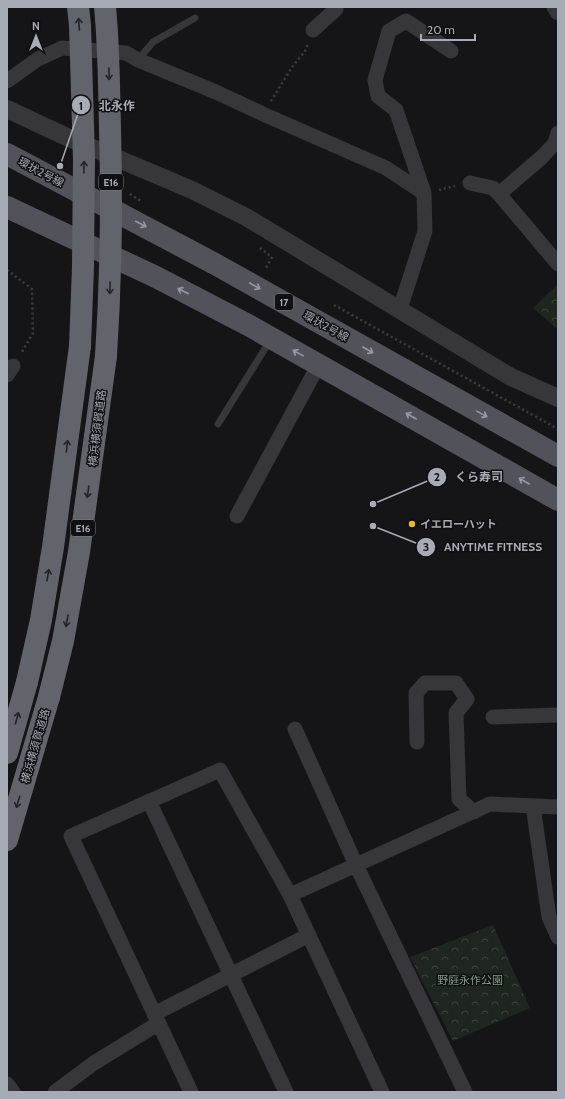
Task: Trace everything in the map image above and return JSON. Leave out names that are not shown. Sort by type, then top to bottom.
[{"type":"highway","name":"E16","points":[[7,753],[27,682],[54,547],[80,346],[83,267],[84,159],[80,25],[78,7]]},
{"type":"highway","name":"横浜横須賀道路","points":[[7,840],[49,697],[63,641],[79,552],[106,356],[110,296],[112,198],[108,36],[105,7]]},
{"type":"main road","name":"環状2号線","points":[[7,154],[240,278],[558,456]]},
{"type":"main road","points":[[7,207],[156,277],[272,338],[558,500]]},
{"type":"street","points":[[554,7],[558,13]]},
{"type":"street","points":[[313,30],[335,8]]},
{"type":"street","points":[[400,309],[425,231],[424,193],[396,110],[378,96],[375,80],[389,31],[406,21],[451,51]]},
{"type":"street","points":[[7,82],[38,59],[62,48],[126,53],[138,60],[216,92],[386,168],[424,193]]},
{"type":"street","points":[[7,109],[69,138],[192,190],[246,217],[511,377],[558,398]]},
{"type":"street","points":[[499,194],[542,157],[555,143],[558,133]]},
{"type":"street","points":[[470,183],[493,188],[558,264]]},
{"type":"street","points":[[237,516],[319,364]]},
{"type":"street","points":[[417,742],[416,693],[425,683],[456,682],[467,699],[456,713],[459,799],[474,812]]},
{"type":"street","points":[[493,717],[558,715]]},
{"type":"street","points":[[296,729],[356,865],[465,1092]]},
{"type":"street","points":[[191,1092],[71,836],[220,770],[290,895],[382,1092]]},
{"type":"street","points":[[149,801],[286,1092]]},
{"type":"street","points":[[290,895],[490,804],[558,807]]},
{"type":"street","points":[[533,806],[549,917],[558,937]]},
{"type":"street","points":[[54,1092],[157,1019],[231,975],[309,936]]},
{"type":"street","points":[[7,1084],[13,1092]]},
{"type":"lane","points":[[138,60],[153,42],[195,18]]},
{"type":"lane","points":[[218,424],[272,338]]},
{"type":"path","points":[[263,114],[292,66],[305,51],[306,47]]},
{"type":"path","points":[[424,193],[470,183]]},
{"type":"path","points":[[7,270],[32,289],[33,334],[10,371]]},
{"type":"green space","points":[[558,284],[558,330],[533,308]]},
{"type":"green space","name":"野庭永作公園","points":[[493,925],[530,1008],[453,1041],[410,957]]},
{"type":"place","name":"北永作","points":[[60,166]]},
{"type":"place","name":"くら寿司","points":[[373,504]]},
{"type":"place","name":"イエローハット","points":[[412,524]]},
{"type":"place","name":"ANYTIME FITNESS","points":[[373,526]]}]
